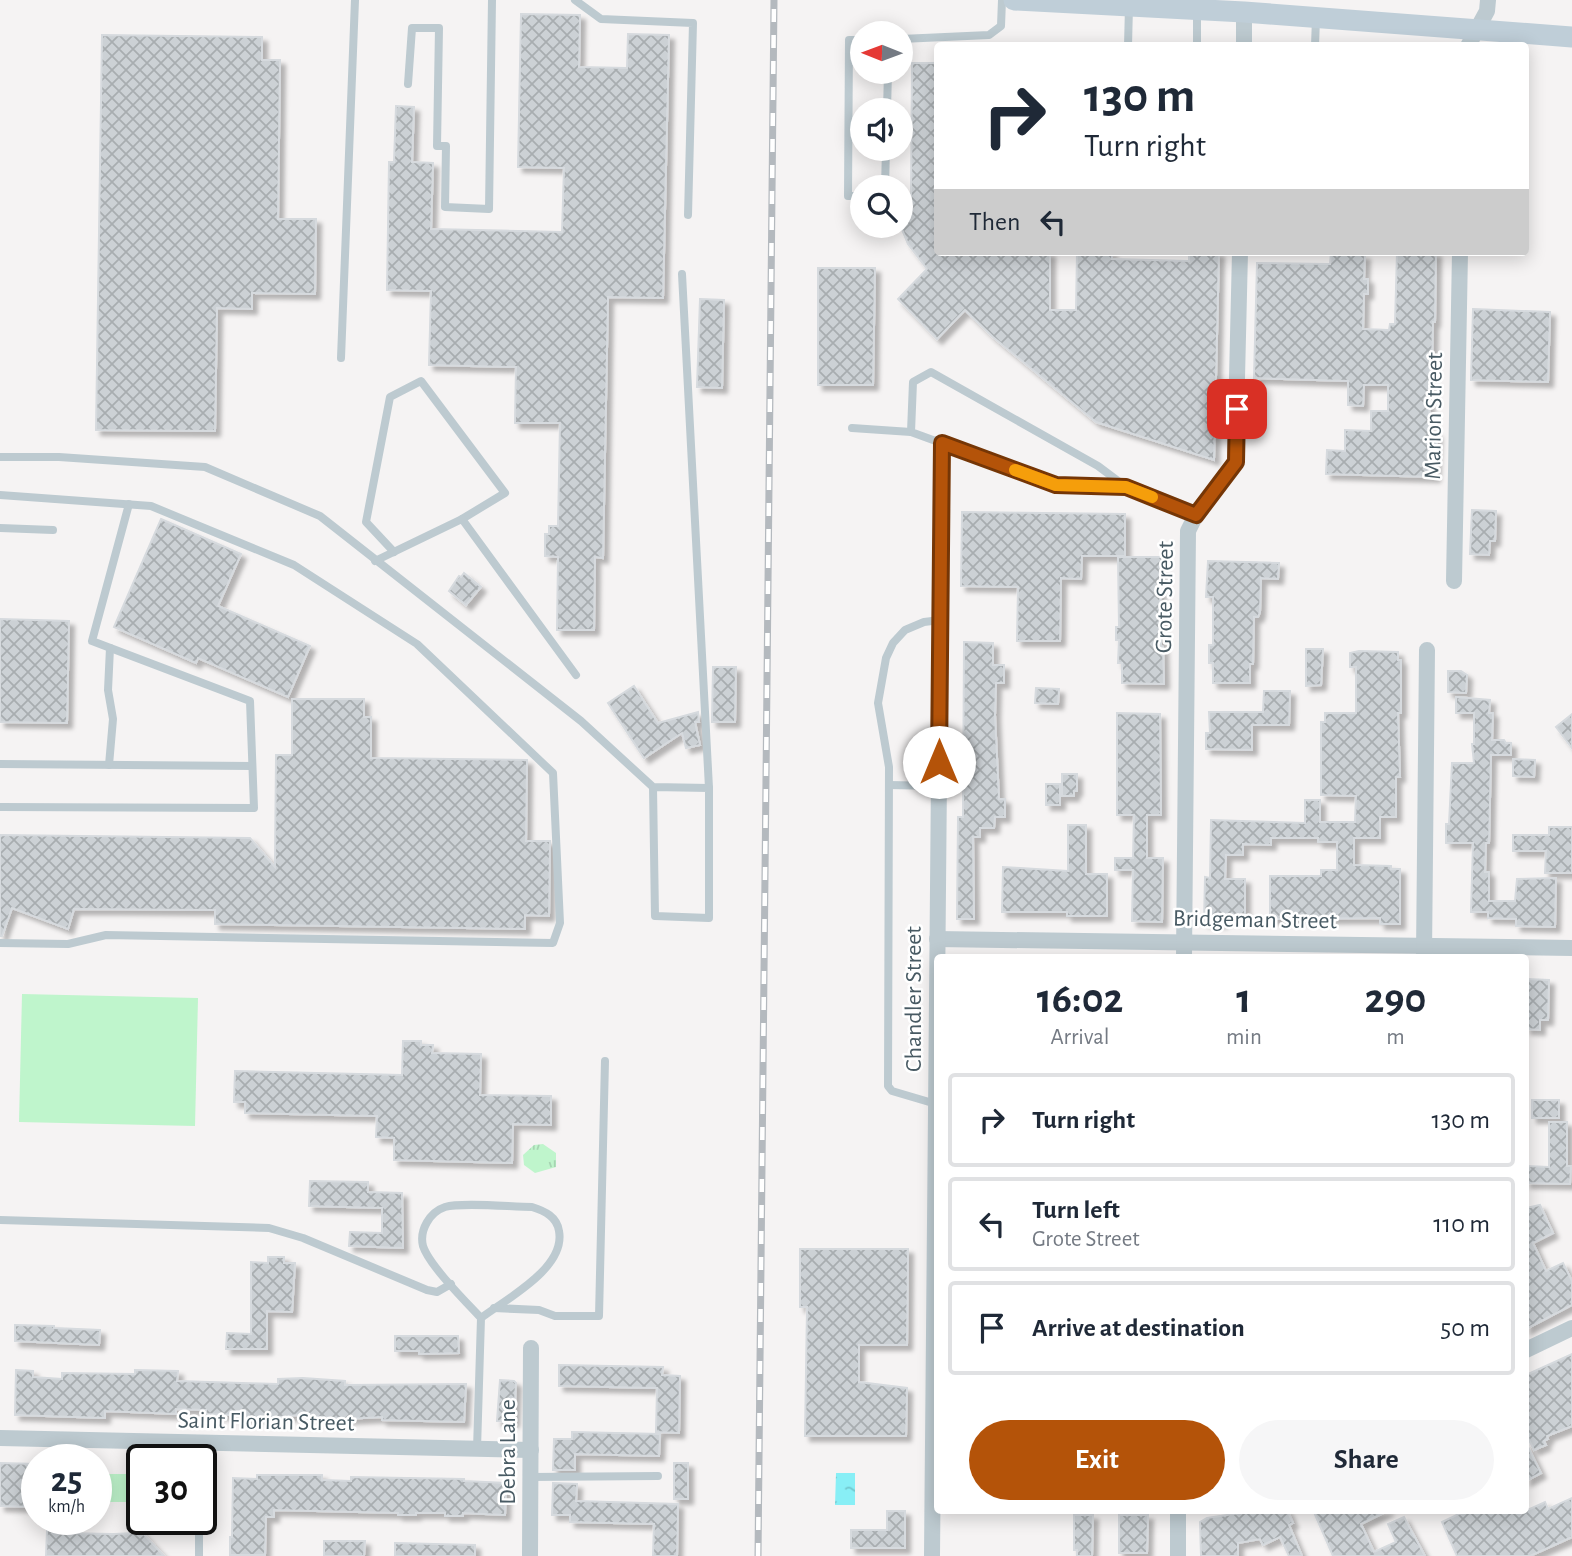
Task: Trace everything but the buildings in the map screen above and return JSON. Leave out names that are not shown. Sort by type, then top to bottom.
[{"type":"street","points":[[1016,0],[1197,10],[1244,6],[1315,12],[1472,38],[1572,37]]},
{"type":"street","points":[[1472,38],[1487,12],[1488,0]]},
{"type":"street","points":[[1244,6],[1244,42]]},
{"type":"street","name":"Grote Street","points":[[1184,950],[1188,531],[1196,515],[1236,462],[1240,256]]},
{"type":"street","name":"Marion Street","points":[[1454,581],[1460,256]]},
{"type":"street","name":"Chandler Street","points":[[937,954],[942,443]]},
{"type":"street","points":[[1424,952],[1427,650]]},
{"type":"street","name":"Bridgeman Street","points":[[937,939],[1184,950],[1424,952],[1572,948]]},
{"type":"street","points":[[1529,1349],[1572,1328]]},
{"type":"street","name":"Debra Lane","points":[[530,1556],[531,1348]]},
{"type":"street","name":"Saint Florian Street","points":[[0,1438],[126,1446]]},
{"type":"street","name":"Saint Florian Street","points":[[217,1451],[531,1450]]},
{"type":"street","name":"Chandler Street","points":[[932,1556],[934,1511]]},
{"type":"street","points":[[1178,1514],[1178,1556]]},
{"type":"lane","points":[[341,358],[355,0]]},
{"type":"lane","points":[[408,84],[412,28],[439,28],[437,146],[446,146],[445,207],[489,209],[492,0]]},
{"type":"lane","points":[[575,0],[601,19],[693,23],[688,215]]},
{"type":"lane","points":[[914,38],[989,35],[1001,26],[1002,0]]},
{"type":"lane","points":[[1128,42],[1129,6]]},
{"type":"lane","points":[[1197,10],[1197,42]]},
{"type":"lane","points":[[1315,12],[1315,42]]},
{"type":"lane","points":[[850,40],[850,196]]},
{"type":"lane","points":[[653,787],[655,916],[709,918],[709,788],[682,274]]},
{"type":"lane","points":[[911,432],[913,382],[930,372],[1098,466],[1126,487],[1196,515]]},
{"type":"lane","points":[[376,561],[462,519],[505,493],[421,381],[390,397],[366,522],[394,552]]},
{"type":"lane","points":[[852,428],[911,432],[1056,485],[1126,487]]},
{"type":"lane","points":[[0,457],[59,457],[205,467],[320,516],[580,721],[653,787],[709,788]]},
{"type":"lane","points":[[0,495],[151,506],[294,565],[417,644],[553,773],[560,923],[552,943],[106,935],[68,944],[0,943]]},
{"type":"lane","points":[[0,807],[254,808],[250,701],[92,641],[129,504]]},
{"type":"lane","points":[[462,519],[576,675]]},
{"type":"lane","points":[[0,528],[53,530]]},
{"type":"lane","points":[[934,1103],[892,1091],[888,1086],[889,766],[878,703],[886,658],[893,643],[905,630],[924,622],[940,620]]},
{"type":"lane","points":[[109,765],[113,719],[107,690],[110,648]]},
{"type":"lane","points":[[0,764],[252,766]]},
{"type":"lane","points":[[889,785],[938,786]]},
{"type":"lane","points":[[494,1308],[539,1310],[555,1315],[599,1315],[605,1061]]},
{"type":"lane","points":[[477,1449],[481,1318],[423,1246],[422,1237],[427,1221],[435,1212],[452,1206],[532,1207],[553,1217],[561,1240],[552,1260],[525,1287],[481,1318]]},
{"type":"lane","points":[[0,1220],[269,1228],[303,1238],[427,1290],[437,1292],[451,1284]]},
{"type":"lane","points":[[531,1477],[658,1476]]},
{"type":"lane","points":[[199,1535],[199,1556]]},
{"type":"green space","points":[[22,994],[198,998],[195,1126],[19,1122]]},
{"type":"green space","points":[[543,1144],[556,1153],[556,1167],[535,1173],[524,1165],[523,1155],[534,1145]]},
{"type":"green space","points":[[112,1474],[126,1474],[126,1502],[112,1502]]},
{"type":"water","points":[[836,1473],[855,1473],[855,1505],[835,1505]]},
{"type":"railway","points":[[758,1556],[774,0]]},
{"type":"slow traffic","points":[[1015,470],[1056,485],[1126,487],[1152,497]]},
{"type":"route","points":[[939,762],[942,443],[1056,485],[1126,487],[1196,515],[1236,462],[1237,409]]}]
